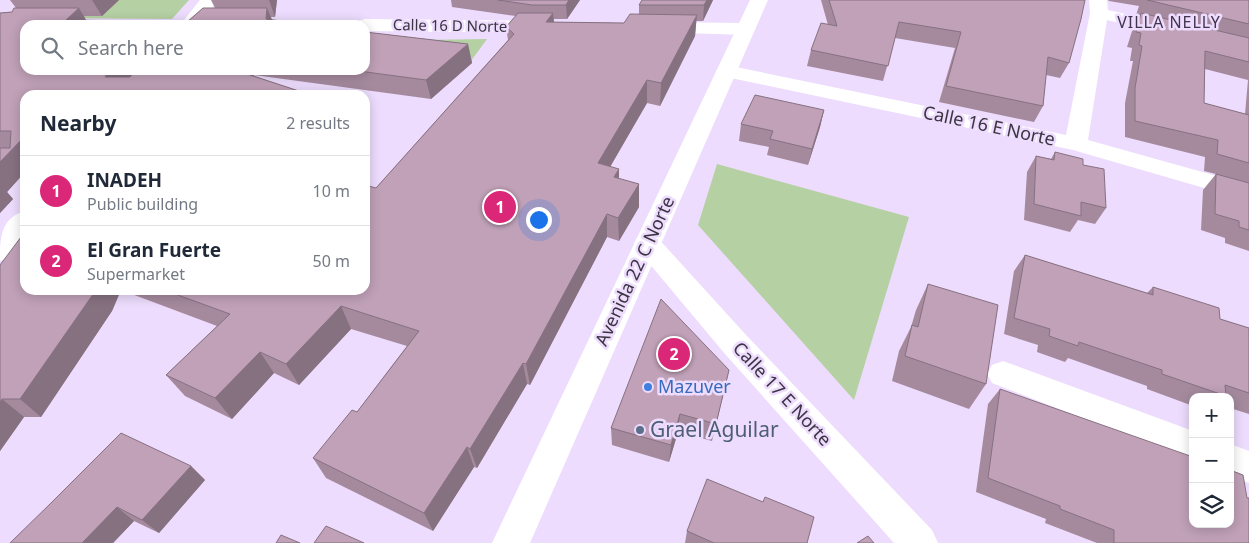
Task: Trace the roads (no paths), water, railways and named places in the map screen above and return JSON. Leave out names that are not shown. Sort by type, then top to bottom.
[{"type":"street","points":[[194,20],[209,0]]},
{"type":"street","name":"Avenida 22 C Norte","points":[[511,543],[759,0]]},
{"type":"street","points":[[1076,144],[1098,6],[1193,34]]},
{"type":"street","name":"Calle 16 D Norte","points":[[370,25],[562,27]]},
{"type":"street","points":[[639,28],[746,29]]},
{"type":"street","name":"Calle 16 E Norte","points":[[726,71],[1076,144],[1249,194]]},
{"type":"street","points":[[0,251],[20,226]]},
{"type":"street","name":"Calle 17 E Norte","points":[[647,243],[736,345],[919,543]]},
{"type":"street","points":[[1003,374],[1189,444]]},
{"type":"street","points":[[1234,461],[1249,467]]},
{"type":"place","name":"INADEH","points":[[500,207]]},
{"type":"place","name":"El Gran Fuerte","points":[[674,354]]},
{"type":"place","name":"Mazuver","points":[[648,387]]},
{"type":"place","name":"Grael Aguilar","points":[[640,430]]},
{"type":"district","name":"VILLA NELLY","points":[[1169,22]]}]
